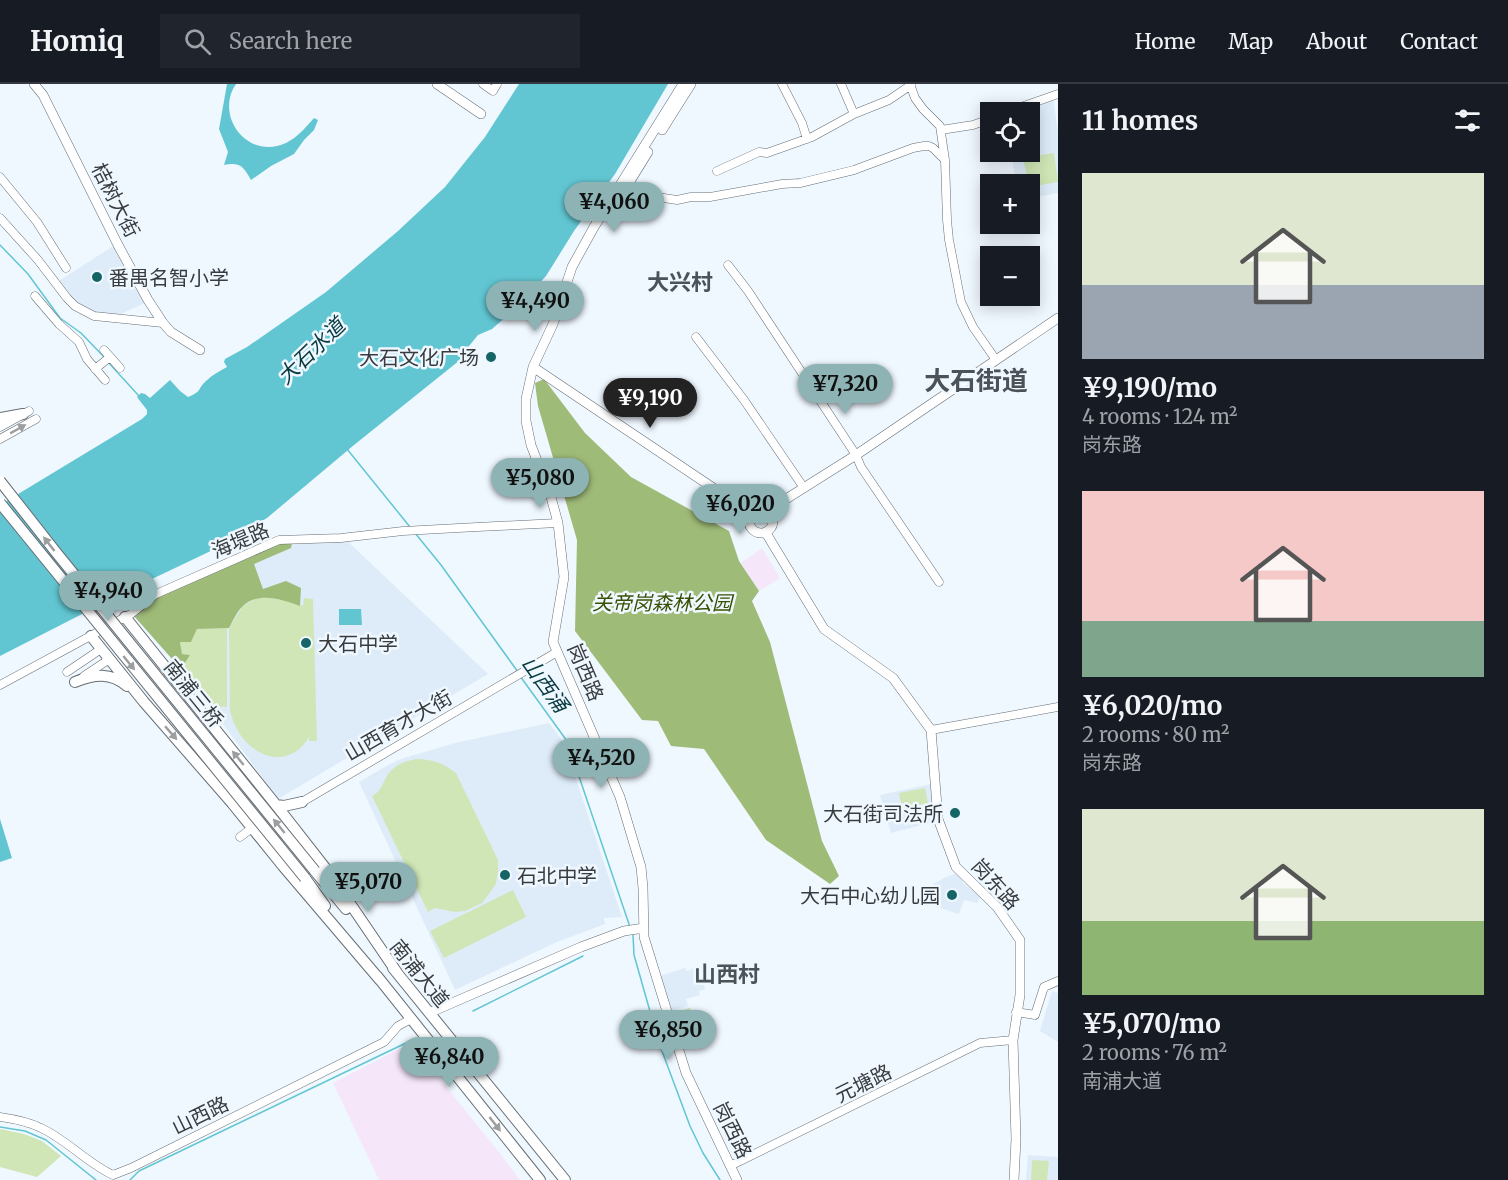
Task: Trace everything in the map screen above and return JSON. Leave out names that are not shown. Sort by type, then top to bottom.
[{"type":"main road","points":[[0,418],[26,412]]},
{"type":"main road","name":"南浦三桥","points":[[0,481],[315,871]]},
{"type":"main road","name":"南浦三桥","points":[[0,503],[305,878]]},
{"type":"main road","points":[[125,617],[330,874],[398,974]]},
{"type":"main road","points":[[105,654],[110,638],[124,630],[139,633]]},
{"type":"main road","points":[[91,636],[144,702],[380,980]]},
{"type":"main road","points":[[75,682],[87,677],[112,676],[120,680],[144,702]]},
{"type":"main road","points":[[152,711],[161,699],[176,690],[183,689]]},
{"type":"main road","points":[[276,805],[302,801]]},
{"type":"main road","points":[[291,825],[302,801]]},
{"type":"main road","name":"南浦大道","points":[[315,871],[565,1180]]},
{"type":"main road","name":"南浦大道","points":[[305,878],[380,980],[539,1179]]},
{"type":"street","name":"桔树大街","points":[[34,84],[43,95],[148,300],[171,332],[200,350]]},
{"type":"street","points":[[437,84],[481,114]]},
{"type":"street","points":[[483,84],[494,91],[497,84]]},
{"type":"street","points":[[619,194],[683,84]]},
{"type":"street","points":[[619,194],[691,84]]},
{"type":"street","points":[[782,84],[802,123],[807,139]]},
{"type":"street","points":[[841,84],[854,114]]},
{"type":"street","points":[[717,171],[759,152],[767,153],[807,139],[854,114],[889,100],[910,85],[923,109],[940,126],[945,160],[949,240],[962,302],[973,327],[996,360]]},
{"type":"street","points":[[1035,102],[1058,94]]},
{"type":"street","points":[[941,130],[980,123]]},
{"type":"street","points":[[619,194],[632,198],[657,197],[677,200],[800,183],[854,170],[924,146],[933,148],[945,160]]},
{"type":"street","points":[[0,177],[37,222],[66,268]]},
{"type":"street","name":"岗西路","points":[[619,194],[591,244],[532,367],[526,399],[526,421],[558,523],[564,577],[553,642],[620,797],[641,867],[643,888],[640,928],[686,1073],[737,1180]]},
{"type":"street","points":[[0,218],[75,306],[94,316],[163,323]]},
{"type":"street","points":[[728,265],[748,291],[856,455],[861,467],[939,582]]},
{"type":"street","points":[[35,296],[59,324],[79,342],[87,359],[105,380]]},
{"type":"street","points":[[767,511],[856,455],[1058,318]]},
{"type":"street","points":[[696,337],[744,400],[804,488]]},
{"type":"street","points":[[95,369],[107,354],[120,368]]},
{"type":"street","points":[[532,367],[752,514]]},
{"type":"street","points":[[0,427],[26,412]]},
{"type":"street","points":[[0,439],[36,419]]},
{"type":"street","points":[[760,510],[767,511],[772,515],[772,527],[765,532],[758,532],[751,527],[752,514],[760,510]]},
{"type":"street","name":"海堤路","points":[[0,685],[125,617],[156,594],[279,540],[558,523]]},
{"type":"street","points":[[765,532],[824,629],[893,678],[931,730],[1058,707]]},
{"type":"street","name":"山西育才大街","points":[[302,801],[557,652]]},
{"type":"street","points":[[67,672],[105,654],[105,662],[75,682]]},
{"type":"street","name":"岗东路","points":[[931,730],[938,819],[957,867],[998,907],[1020,940],[1020,995],[1013,1040],[1016,1139],[1014,1180]]},
{"type":"street","points":[[240,837],[252,828]]},
{"type":"street","points":[[429,1013],[581,947],[624,931],[640,928]]},
{"type":"street","points":[[1016,1012],[1035,1015],[1044,987],[1058,981]]},
{"type":"street","name":"山西路","points":[[0,1117],[39,1127],[113,1175],[384,1042],[398,1026],[411,1019]]},
{"type":"street","name":"元塘路","points":[[730,1166],[980,1043],[1013,1040]]},
{"type":"shaded area","points":[[1053,97],[1058,132],[1058,193],[1040,196],[1040,174],[1014,174],[1013,162],[1040,162],[1040,102]]},
{"type":"shaded area","name":"番禺名智小学","points":[[115,245],[145,303],[116,316],[104,315],[79,307],[57,282]]},
{"type":"shaded area","name":"大石中学","points":[[344,538],[488,674],[278,799],[196,687],[134,616],[280,543]]},
{"type":"shaded area","points":[[762,548],[780,578],[759,591],[741,563]]},
{"type":"shaded area","name":"石北中学","points":[[549,723],[564,743],[622,917],[604,918],[605,924],[557,942],[455,990],[359,782],[404,758],[455,743]]},
{"type":"shaded area","points":[[931,784],[934,822],[891,833],[880,795]]},
{"type":"shaded area","name":"大石中心幼儿园","points":[[958,873],[963,883],[980,897],[977,903],[964,900],[959,914],[941,908],[938,904],[933,907],[926,893],[931,885]]},
{"type":"shaded area","points":[[698,967],[705,989],[699,991],[700,995],[686,999],[688,1006],[672,1010],[660,976],[685,968],[687,971]]},
{"type":"shaded area","points":[[1052,991],[1058,993],[1058,1042],[1040,1031]]},
{"type":"shaded area","points":[[411,1043],[520,1180],[379,1180],[333,1083]]},
{"type":"shaded area","points":[[1028,1155],[1058,1157],[1058,1180],[1026,1180]]},
{"type":"green space","points":[[1054,153],[1058,182],[1040,185],[1040,174],[1026,174],[1024,162],[1040,162],[1040,155]]},
{"type":"green space","name":"关帝岗森林公园","points":[[544,379],[585,433],[631,477],[729,531],[739,561],[759,591],[752,601],[770,642],[822,841],[839,876],[830,884],[766,840],[704,749],[671,746],[658,721],[642,720],[575,631],[577,540],[538,406],[535,383]]},
{"type":"green space","points":[[280,543],[292,543],[291,548],[254,564],[263,589],[286,581],[301,588],[300,606],[278,599],[255,599],[240,609],[229,628],[197,629],[191,642],[180,642],[182,654],[190,655],[181,669],[134,616],[158,596]]},
{"type":"green space","points":[[257,598],[279,598],[303,606],[304,598],[313,599],[317,741],[309,741],[309,737],[302,747],[284,756],[274,757],[264,754],[246,742],[230,711],[229,628],[243,606]]},
{"type":"green space","points":[[227,628],[227,707],[213,706],[182,667],[190,655],[182,654],[180,642],[191,642],[197,629]]},
{"type":"green space","points":[[416,759],[437,762],[456,773],[498,860],[496,884],[482,903],[465,911],[455,912],[435,908],[428,912],[372,796],[395,767]]},
{"type":"green space","points":[[925,788],[928,803],[902,809],[899,793]]},
{"type":"green space","points":[[513,890],[526,917],[444,958],[430,931]]},
{"type":"green space","points":[[690,1008],[698,1032],[684,1037],[676,1012]]},
{"type":"green space","points":[[0,1129],[42,1141],[61,1156],[37,1177],[0,1167]]},
{"type":"green space","points":[[1032,1160],[1049,1161],[1047,1180],[1031,1180]]},
{"type":"water","points":[[227,84],[236,84],[230,96],[229,109],[232,121],[248,141],[259,146],[272,147],[286,143],[298,135],[314,118],[318,120],[314,130],[294,154],[251,180],[240,166],[224,165],[228,152],[219,129]]},
{"type":"water","name":"大石水道","points":[[519,84],[668,84],[615,174],[574,231],[546,276],[516,308],[492,329],[478,335],[469,346],[465,356],[267,518],[217,548],[0,656],[0,505],[142,419],[147,414],[147,410],[137,397],[141,393],[150,398],[170,380],[188,397],[193,395],[208,379],[227,367],[225,359],[247,347],[326,292],[398,231],[445,187],[485,137]]},
{"type":"water","points":[[339,609],[361,609],[362,625],[339,625]]},
{"type":"water","points":[[0,819],[12,858],[0,862]]},
{"type":"waterway","points":[[0,245],[28,274],[60,318],[81,333],[105,358]]},
{"type":"waterway","points":[[108,362],[139,396]]},
{"type":"waterway","name":"山西涌","points":[[347,449],[410,527]]},
{"type":"waterway","name":"山西涌","points":[[415,533],[441,565],[518,672]]},
{"type":"waterway","name":"山西涌","points":[[520,676],[567,741],[630,927]]},
{"type":"waterway","name":"山西涌","points":[[633,935],[634,955],[659,1043],[690,1126],[720,1180]]},
{"type":"waterway","points":[[473,1011],[583,956]]},
{"type":"waterway","points":[[130,1180],[139,1171],[408,1042]]},
{"type":"waterway","points":[[0,1127],[25,1131],[46,1140],[96,1180]]},
{"type":"place","name":"番禺名智小学","points":[[97,277]]},
{"type":"place","name":"大石文化广场","points":[[491,357]]},
{"type":"place","name":"大石中学","points":[[306,643]]},
{"type":"place","name":"大石街司法所","points":[[955,813]]},
{"type":"place","name":"石北中学","points":[[505,875]]},
{"type":"place","name":"大石中心幼儿园","points":[[952,895]]},
{"type":"district","name":"大兴村","points":[[680,282]]},
{"type":"district","name":"大石街道","points":[[976,380]]},
{"type":"district","name":"山西村","points":[[727,974]]}]
